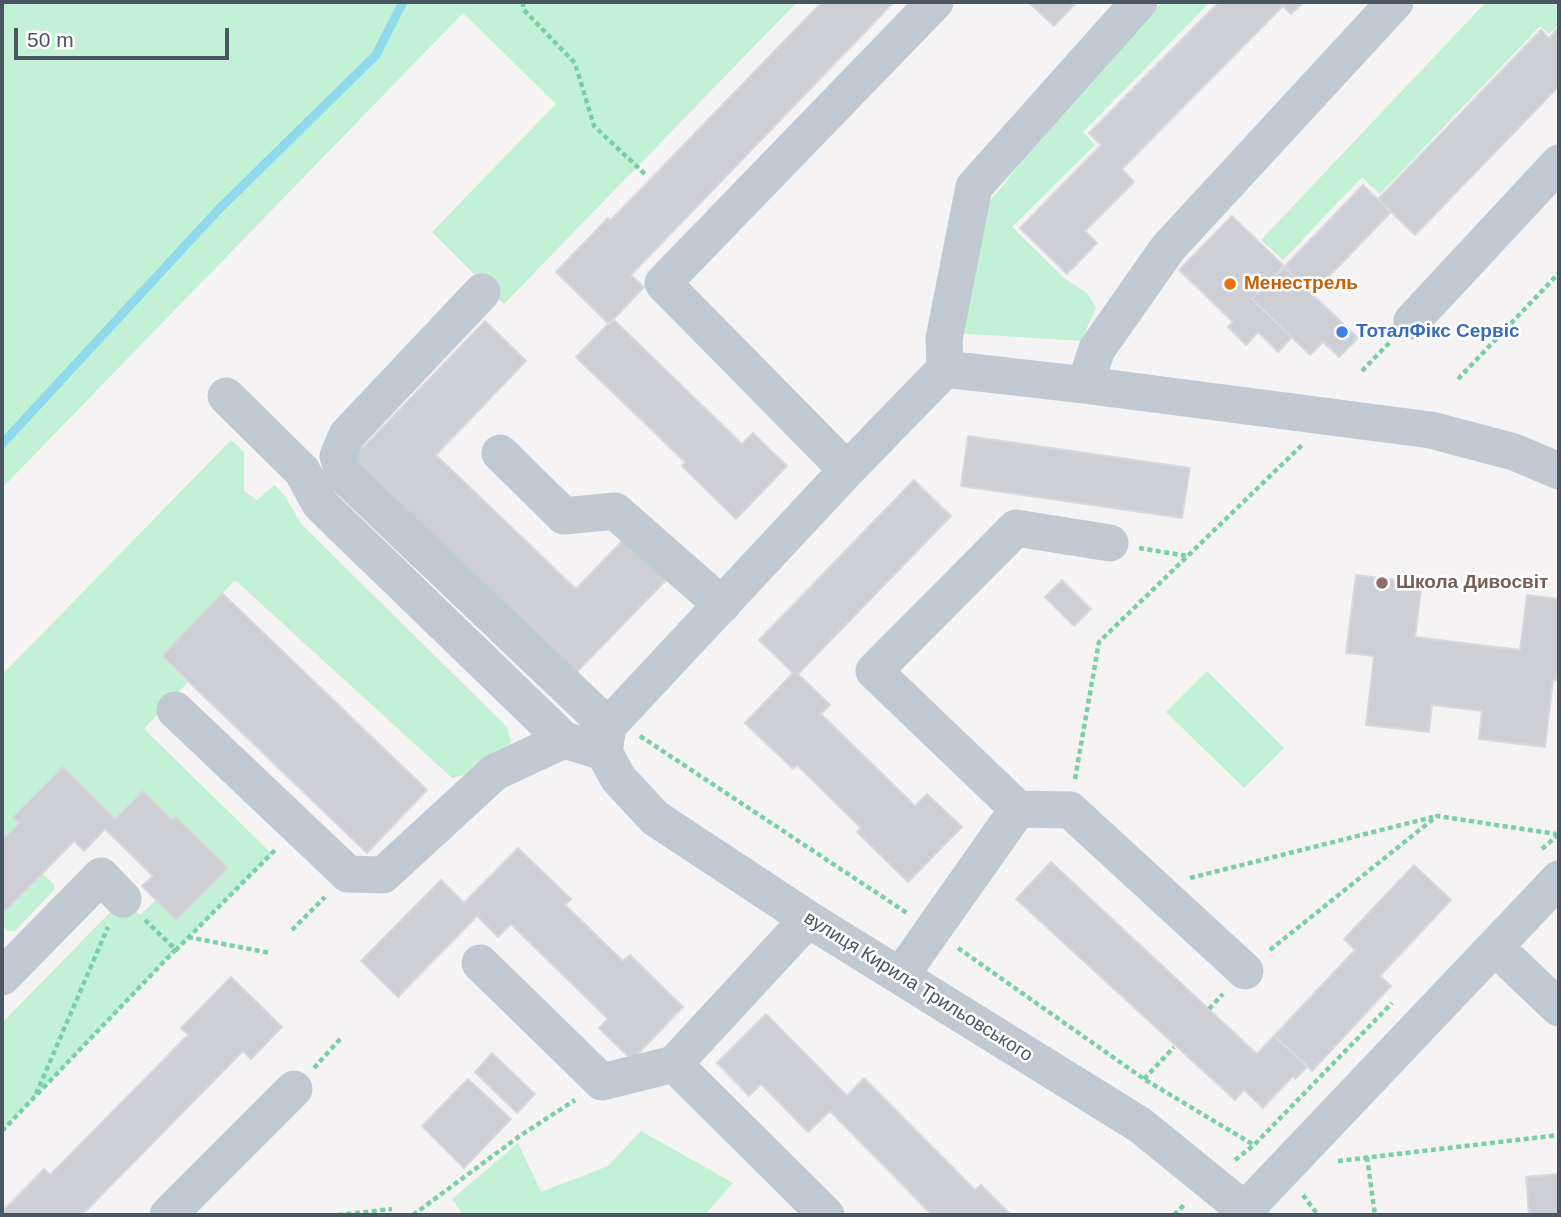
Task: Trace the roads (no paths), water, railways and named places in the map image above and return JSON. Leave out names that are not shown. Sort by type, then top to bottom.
[{"type":"street","points":[[847,470],[663,283],[935,2]]},
{"type":"street","points":[[176,710],[348,874],[383,875],[495,772],[564,740],[606,739],[722,605],[945,369],[944,339],[974,187],[1139,2]]},
{"type":"street","points":[[1085,385],[1097,349],[1168,248],[1395,2]]},
{"type":"street","points":[[1412,321],[1559,163]]},
{"type":"street","name":"вулиця Кирила Трильовського","points":[[482,292],[347,435],[338,456],[343,474],[606,739],[618,778],[655,818],[808,919],[1140,1125],[1246,1213]]},
{"type":"street","points":[[945,369],[1431,430],[1514,453],[1559,471]]},
{"type":"street","points":[[226,396],[303,471],[320,504],[564,740]]},
{"type":"street","points":[[500,453],[564,516],[615,511],[722,605]]},
{"type":"street","points":[[1110,544],[1016,528],[874,671],[1018,809],[1070,810],[1245,971]]},
{"type":"street","points":[[901,975],[1018,809]]},
{"type":"street","points":[[2,977],[101,876],[123,899]]},
{"type":"street","points":[[1246,1213],[1559,879]]},
{"type":"street","points":[[480,963],[602,1082],[674,1064],[808,919]]},
{"type":"street","points":[[1495,947],[1559,1008]]},
{"type":"street","points":[[674,1064],[827,1215]]},
{"type":"street","points":[[167,1215],[294,1089]]},
{"type":"waterway","points":[[2,444],[219,209],[376,55],[403,2]]},
{"type":"place","name":"Менестрель","points":[[1230,284]]},
{"type":"place","name":"ТоталФікс Сервіс","points":[[1342,332]]},
{"type":"place","name":"Школа Дивосвіт","points":[[1382,583]]}]
